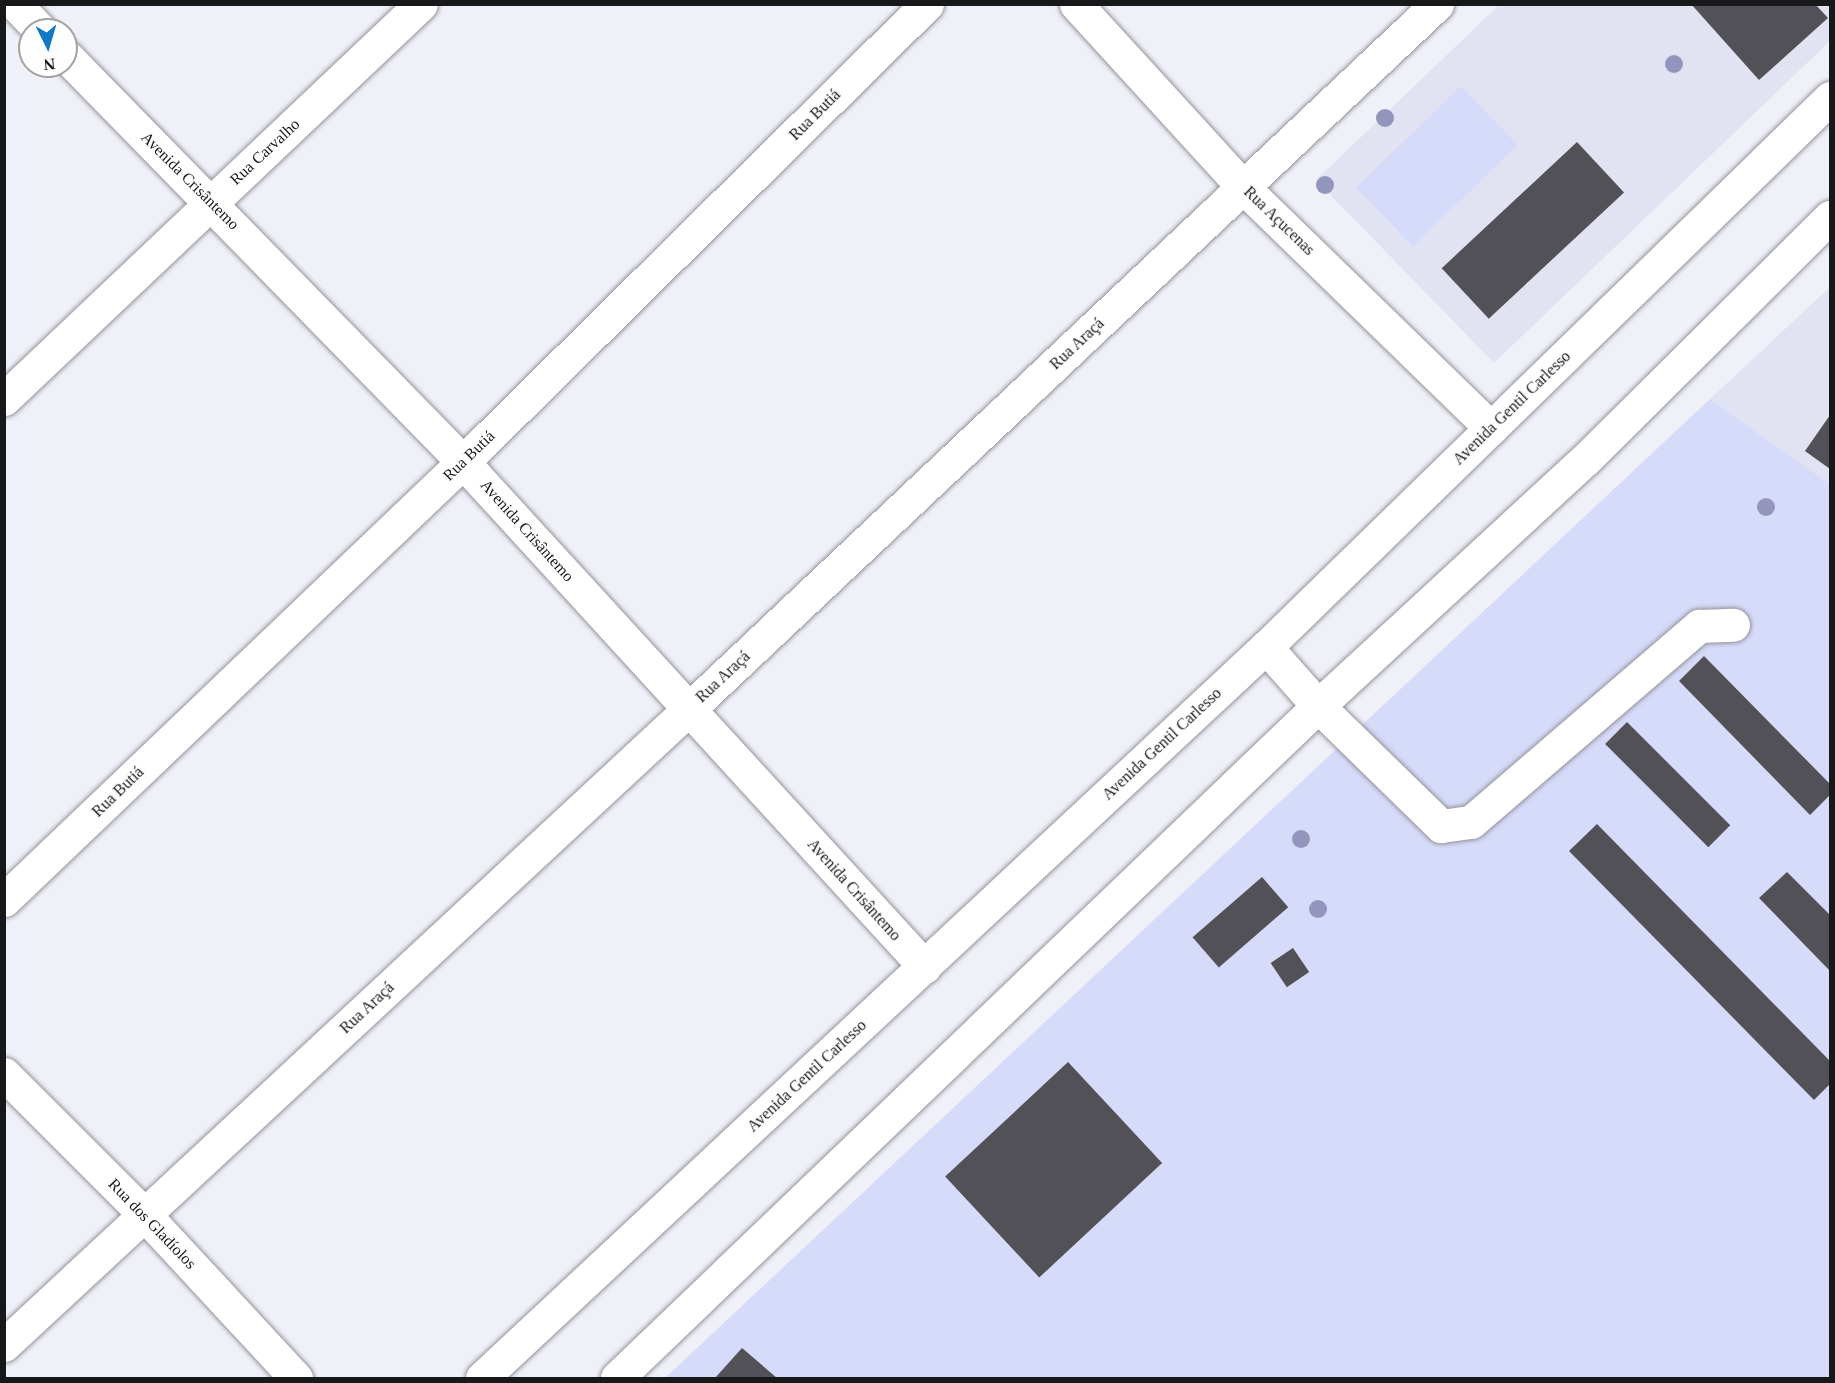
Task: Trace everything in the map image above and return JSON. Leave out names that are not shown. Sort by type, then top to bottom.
[{"type":"street","points":[[15,4],[28,18]]},
{"type":"street","name":"Rua Carvalho","points":[[4,399],[421,4]]},
{"type":"street","name":"Rua Butiá","points":[[4,900],[463,462],[927,4]]},
{"type":"street","name":"Rua Açucenas","points":[[1076,4],[1243,187],[1491,428]]},
{"type":"street","name":"Rua Araçá","points":[[4,1345],[689,709],[1437,4]]},
{"type":"street","name":"Avenida Crisântemo","points":[[78,68],[463,462],[924,967]]},
{"type":"street","name":"Avenida Gentil Carlesso","points":[[482,1378],[1266,647],[1830,98]]},
{"type":"street","points":[[617,1378],[1318,706],[1585,460],[1830,217]]},
{"type":"street","points":[[1266,647],[1318,706],[1441,826],[1471,822],[1699,626],[1732,626]]},
{"type":"street","name":"Rua dos Gladíolos","points":[[4,1074],[144,1214],[296,1378]]},
{"type":"shaded area","points":[[1499,5],[1830,5],[1830,41],[1494,363],[1316,180]]},
{"type":"shaded area","points":[[1461,86],[1518,145],[1413,246],[1356,187]]},
{"type":"shaded area","points":[[1830,287],[1830,484],[1710,399]]},
{"type":"shaded area","points":[[1710,399],[1830,484],[1830,1378],[665,1378]]},
{"type":"building","points":[[1691,4],[1815,4],[1828,18],[1759,80]]},
{"type":"building","points":[[1577,142],[1624,192],[1489,319],[1442,268]]},
{"type":"building","points":[[1830,415],[1830,469],[1805,451]]},
{"type":"building","points":[[1704,656],[1830,784],[1830,795],[1810,815],[1679,681]]},
{"type":"building","points":[[1627,722],[1730,825],[1708,847],[1605,744]]},
{"type":"building","points":[[1597,824],[1830,1061],[1830,1084],[1814,1100],[1569,851]]},
{"type":"building","points":[[1787,872],[1830,915],[1830,971],[1759,898]]},
{"type":"building","points":[[1262,877],[1288,907],[1219,968],[1193,937]]},
{"type":"building","points":[[1293,948],[1309,972],[1287,987],[1271,963]]},
{"type":"building","points":[[1068,1062],[1162,1163],[1039,1278],[945,1177]]},
{"type":"building","points":[[742,1348],[777,1378],[715,1378]]}]
